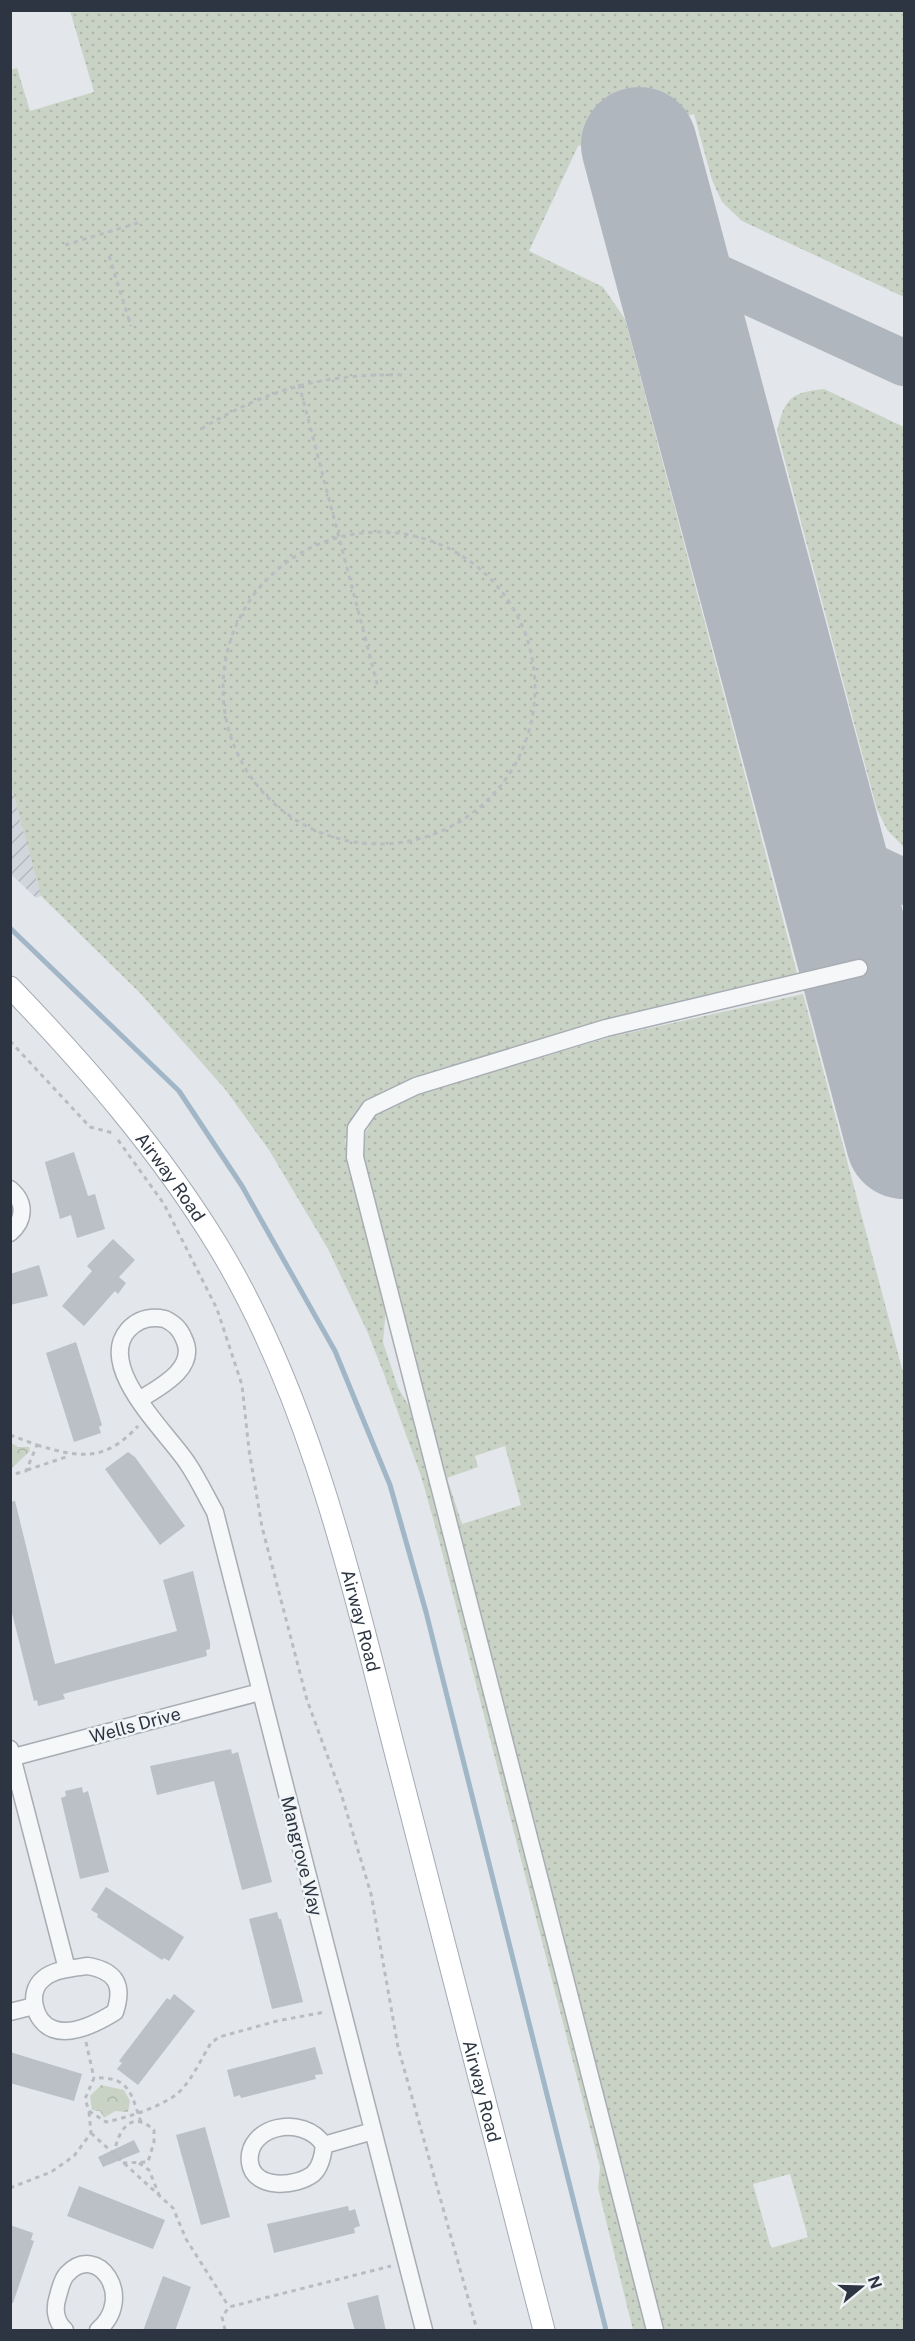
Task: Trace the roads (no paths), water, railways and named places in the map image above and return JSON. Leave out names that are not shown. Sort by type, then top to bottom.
[{"type":"main road","name":"Airway Road","points":[[10,987],[64,1042],[132,1121],[217,1245],[281,1372],[313,1453],[372,1664],[544,2331]]},
{"type":"street","points":[[655,2331],[355,1156],[356,1128],[370,1108],[416,1086],[606,1028],[859,969]]},
{"type":"street","points":[[10,1189],[19,1198],[22,1208],[21,1219],[10,1233]]},
{"type":"street","name":"Mangrove Way","points":[[139,1400],[175,1376],[188,1357],[187,1344],[181,1332],[165,1319],[144,1319],[133,1325],[125,1333],[121,1345],[122,1362],[139,1400],[147,1416],[188,1463],[215,1512],[424,2331]]},
{"type":"street","name":"Wells Drive","points":[[11,1755],[260,1692]]},
{"type":"street","points":[[11,1755],[67,1969]]},
{"type":"street","points":[[88,1966],[104,1969],[116,1981],[120,1997],[115,2012],[83,2027],[66,2031],[52,2029],[41,2021],[34,2006],[34,1993],[42,1979],[67,1969],[88,1966]]},
{"type":"street","points":[[10,2012],[34,2006]]},
{"type":"street","points":[[300,2126],[309,2129],[324,2145],[319,2166],[313,2174],[296,2182],[275,2184],[264,2181],[250,2164],[251,2151],[256,2140],[265,2133],[280,2127],[300,2126]]},
{"type":"street","points":[[324,2145],[373,2131]]},
{"type":"street","points":[[65,2331],[56,2316],[56,2302],[65,2276],[72,2270],[94,2266],[104,2271],[116,2291],[115,2303],[106,2324],[98,2331]]},
{"type":"waterway","points":[[10,928],[179,1091],[242,1186],[335,1351],[390,1485],[426,1612],[606,2330]]}]
